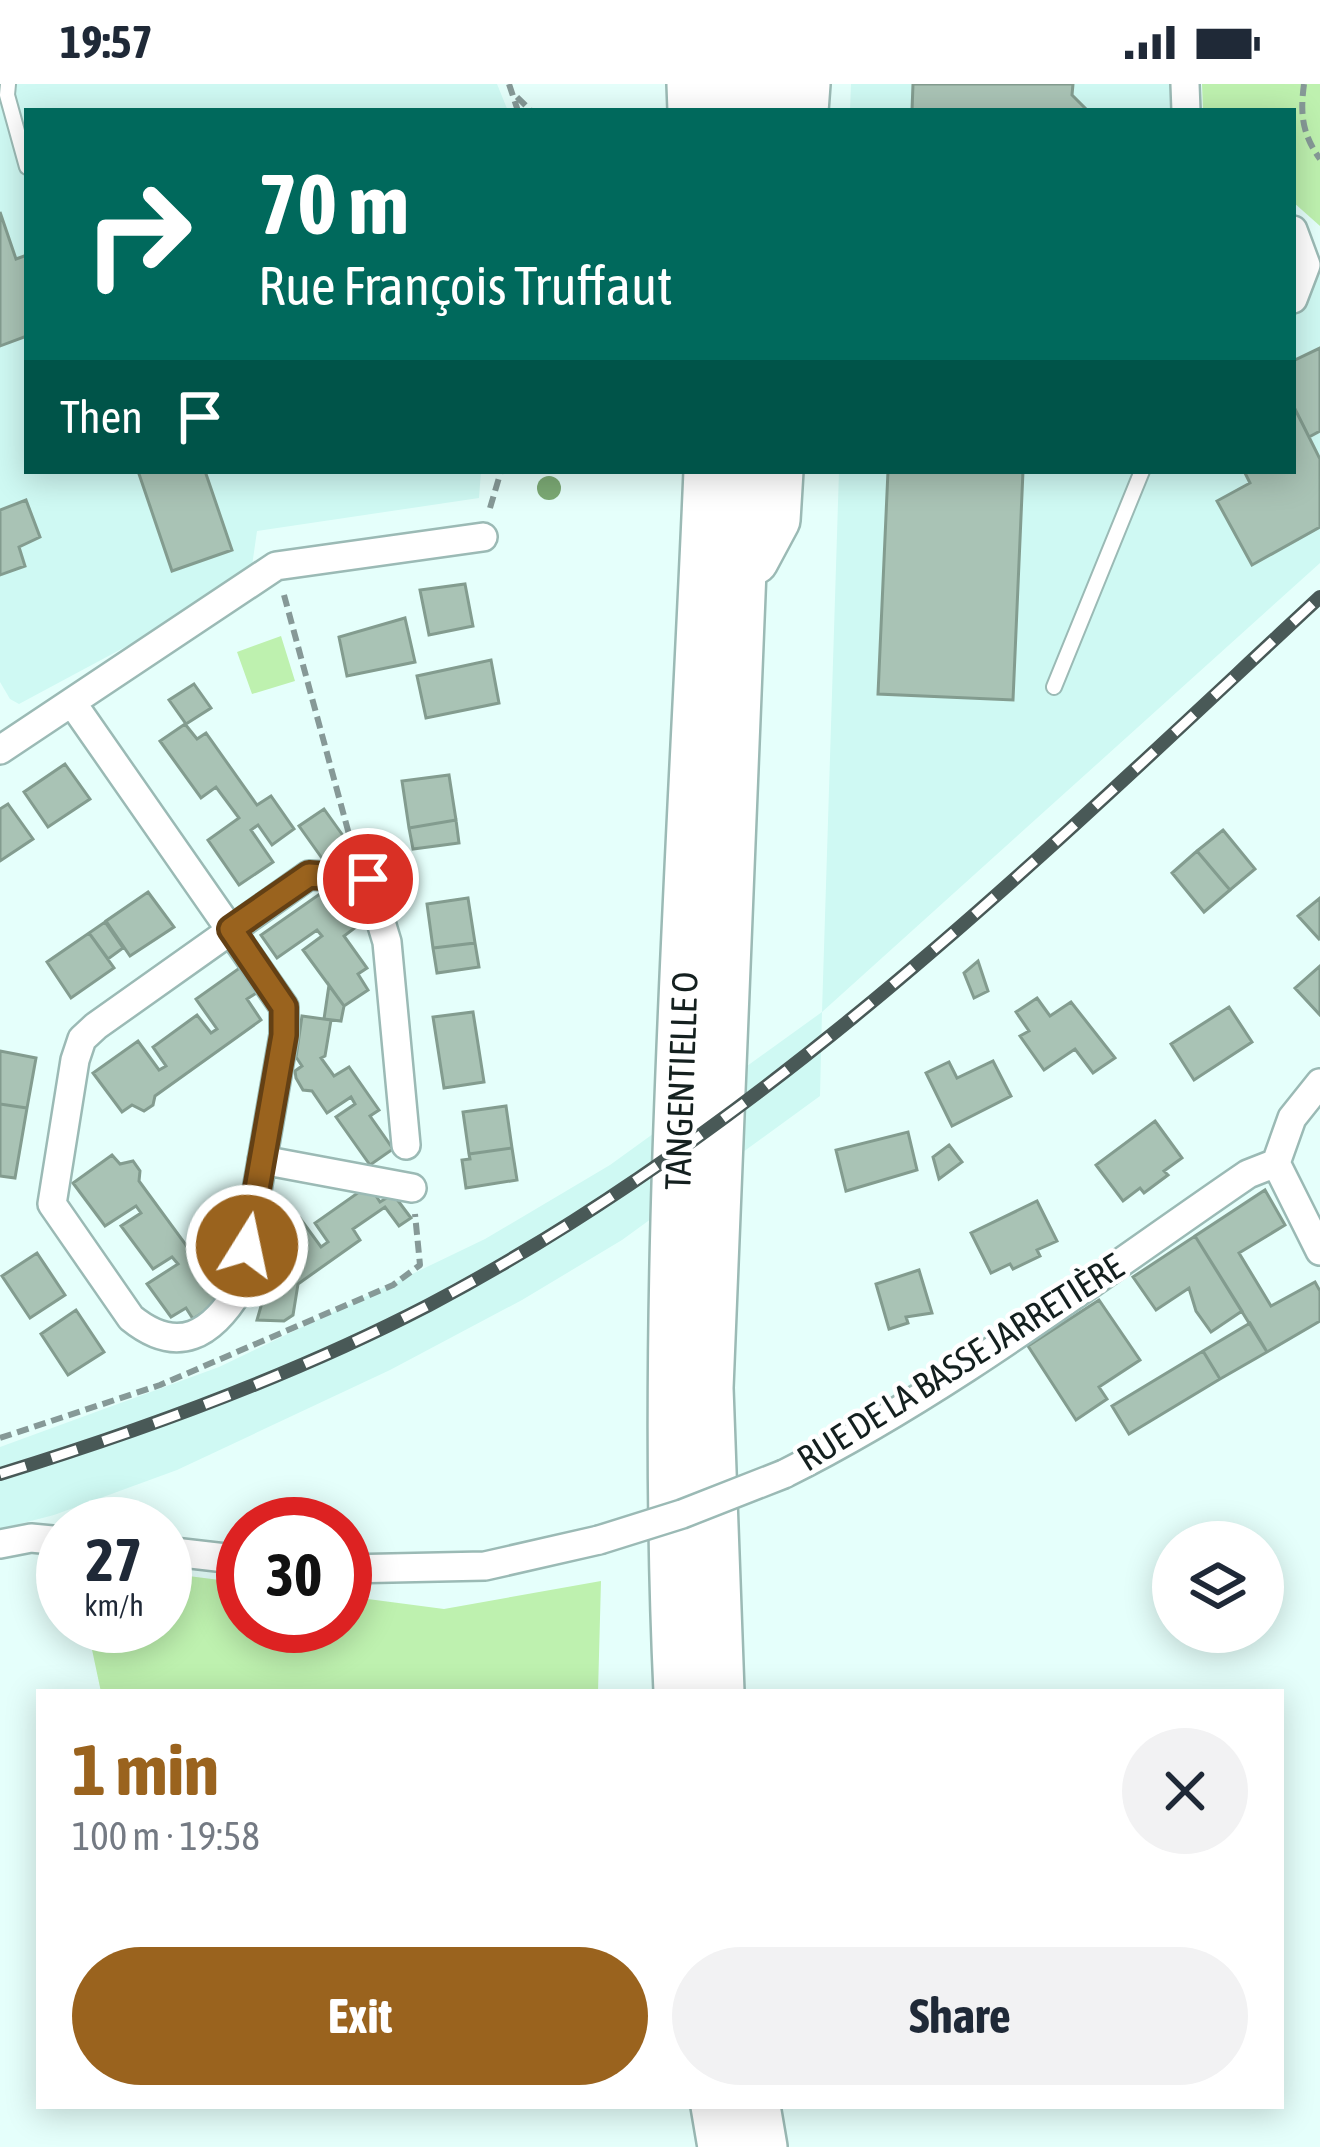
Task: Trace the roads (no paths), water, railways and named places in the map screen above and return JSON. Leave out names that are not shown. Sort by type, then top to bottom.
[{"type":"main road","name":"TANGENTIELLE O","points":[[677,1689],[670,1561],[674,1265],[707,474]]},
{"type":"main road","points":[[745,579],[747,474]]},
{"type":"main road","points":[[745,579],[777,520],[780,474]]},
{"type":"main road","name":"TANGENTIELLE O","points":[[721,1689],[710,1388],[745,579]]},
{"type":"main road","points":[[715,2109],[721,2147]]},
{"type":"main road","points":[[758,2109],[764,2147]]},
{"type":"street","points":[[1296,238],[1306,265],[1305,287]]},
{"type":"street","points":[[0,750],[276,566],[483,537]]},
{"type":"street","points":[[73,704],[231,929],[284,1007],[284,1035],[240,1288],[222,1319],[198,1334],[171,1340],[146,1331],[130,1318],[52,1204],[82,1039],[231,929],[309,875],[368,879],[387,942],[406,1144]]},
{"type":"street","points":[[1320,1083],[1292,1118],[1276,1163],[1320,1251]]},
{"type":"street","points":[[262,1160],[412,1188]]},
{"type":"street","name":"RUE DE LA BASSE JARRETIÈRE","points":[[372,1568],[484,1566],[599,1540],[784,1474],[866,1430],[1248,1174],[1276,1163]]},
{"type":"street","points":[[0,1544],[36,1538]]},
{"type":"lane","points":[[8,84],[24,156]]},
{"type":"lane","points":[[1054,687],[1141,474]]},
{"type":"railway","points":[[0,1474],[218,1399],[377,1331],[553,1234],[672,1155],[897,981],[1320,597]]}]
